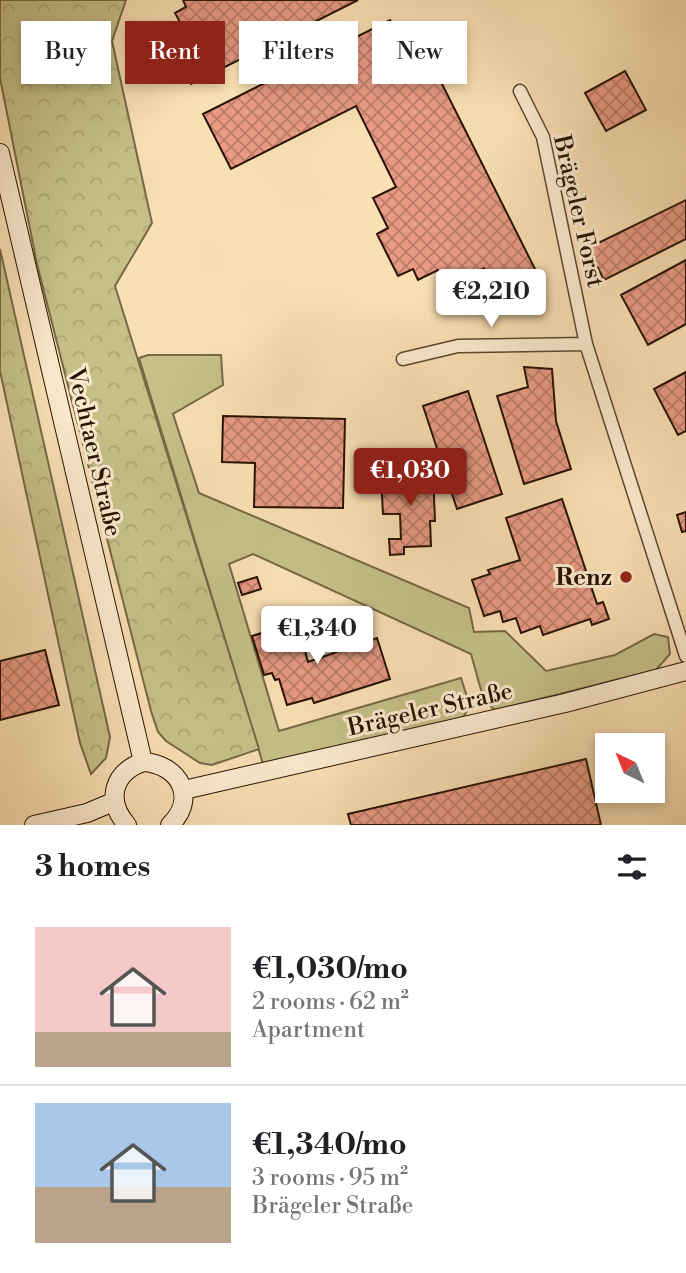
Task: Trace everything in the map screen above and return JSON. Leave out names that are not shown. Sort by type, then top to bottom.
[{"type":"main road","name":"Vechtaer Straße","points":[[0,153],[143,762]]},
{"type":"main road","name":"Brägeler Straße","points":[[184,790],[565,703],[686,671]]},
{"type":"main road","points":[[127,825],[117,813],[113,802],[115,786],[121,775],[143,762],[168,767],[184,790],[183,804],[170,825]]},
{"type":"main road","points":[[34,825],[87,813],[113,802]]},
{"type":"street","name":"Brägeler Forst","points":[[520,91],[543,137],[586,344],[686,656]]},
{"type":"street","points":[[403,359],[458,346],[586,344]]},
{"type":"green space","points":[[0,0],[126,0],[112,41],[152,223],[115,286],[259,749],[212,765],[200,763],[166,741],[158,732],[37,264],[0,78]]},
{"type":"green space","points":[[0,249],[110,737],[106,758],[91,774],[80,743],[0,371]]},
{"type":"green space","points":[[148,355],[221,355],[223,385],[173,414],[199,493],[469,608],[474,632],[505,631],[546,671],[615,655],[654,634],[668,637],[670,654],[656,670],[495,710],[484,701],[471,654],[253,554],[229,564],[279,731],[461,678],[470,706],[462,719],[263,764],[139,358]]},
{"type":"building","points":[[183,0],[358,0],[316,21],[239,21],[239,60],[225,67],[225,21],[179,21],[175,13],[186,7]]},
{"type":"building","points":[[372,29],[372,84],[442,84],[537,273],[518,277],[520,282],[513,285],[509,281],[498,295],[484,268],[447,288],[438,270],[418,280],[413,269],[398,276],[377,234],[388,228],[373,198],[396,187],[356,106],[231,169],[203,114],[263,84],[358,84],[358,36]]},
{"type":"building","points":[[625,71],[646,110],[606,131],[585,93]]},
{"type":"building","points":[[686,200],[686,239],[604,280],[588,248]]},
{"type":"building","points":[[686,260],[686,324],[648,345],[621,295]]},
{"type":"building","points":[[524,367],[552,369],[556,421],[571,469],[524,484],[497,396],[528,387]]},
{"type":"building","points":[[686,372],[686,431],[678,435],[654,389]]},
{"type":"building","points":[[468,391],[502,494],[457,509],[423,406]]},
{"type":"building","points":[[223,416],[345,419],[343,508],[254,507],[255,463],[222,462]]},
{"type":"building","points":[[433,473],[435,521],[430,521],[431,546],[404,547],[404,554],[390,555],[389,539],[401,539],[400,514],[383,514],[381,476]]},
{"type":"building","points":[[562,499],[597,604],[603,602],[609,619],[592,625],[590,619],[543,635],[540,626],[521,633],[516,618],[503,622],[500,611],[484,616],[472,580],[490,574],[488,570],[520,560],[506,518]]},
{"type":"building","points":[[686,512],[686,531],[682,532],[677,515]]},
{"type":"building","points":[[257,577],[261,589],[242,595],[238,583]]},
{"type":"building","points":[[301,621],[308,646],[304,647],[308,662],[377,638],[390,679],[314,703],[312,698],[287,705],[279,679],[275,680],[272,673],[264,675],[252,636]]},
{"type":"building","points":[[45,650],[59,705],[0,720],[0,661]]},
{"type":"building","points":[[586,759],[601,825],[351,825],[348,814]]},
{"type":"place","name":"Renz","points":[[626,577]]}]
